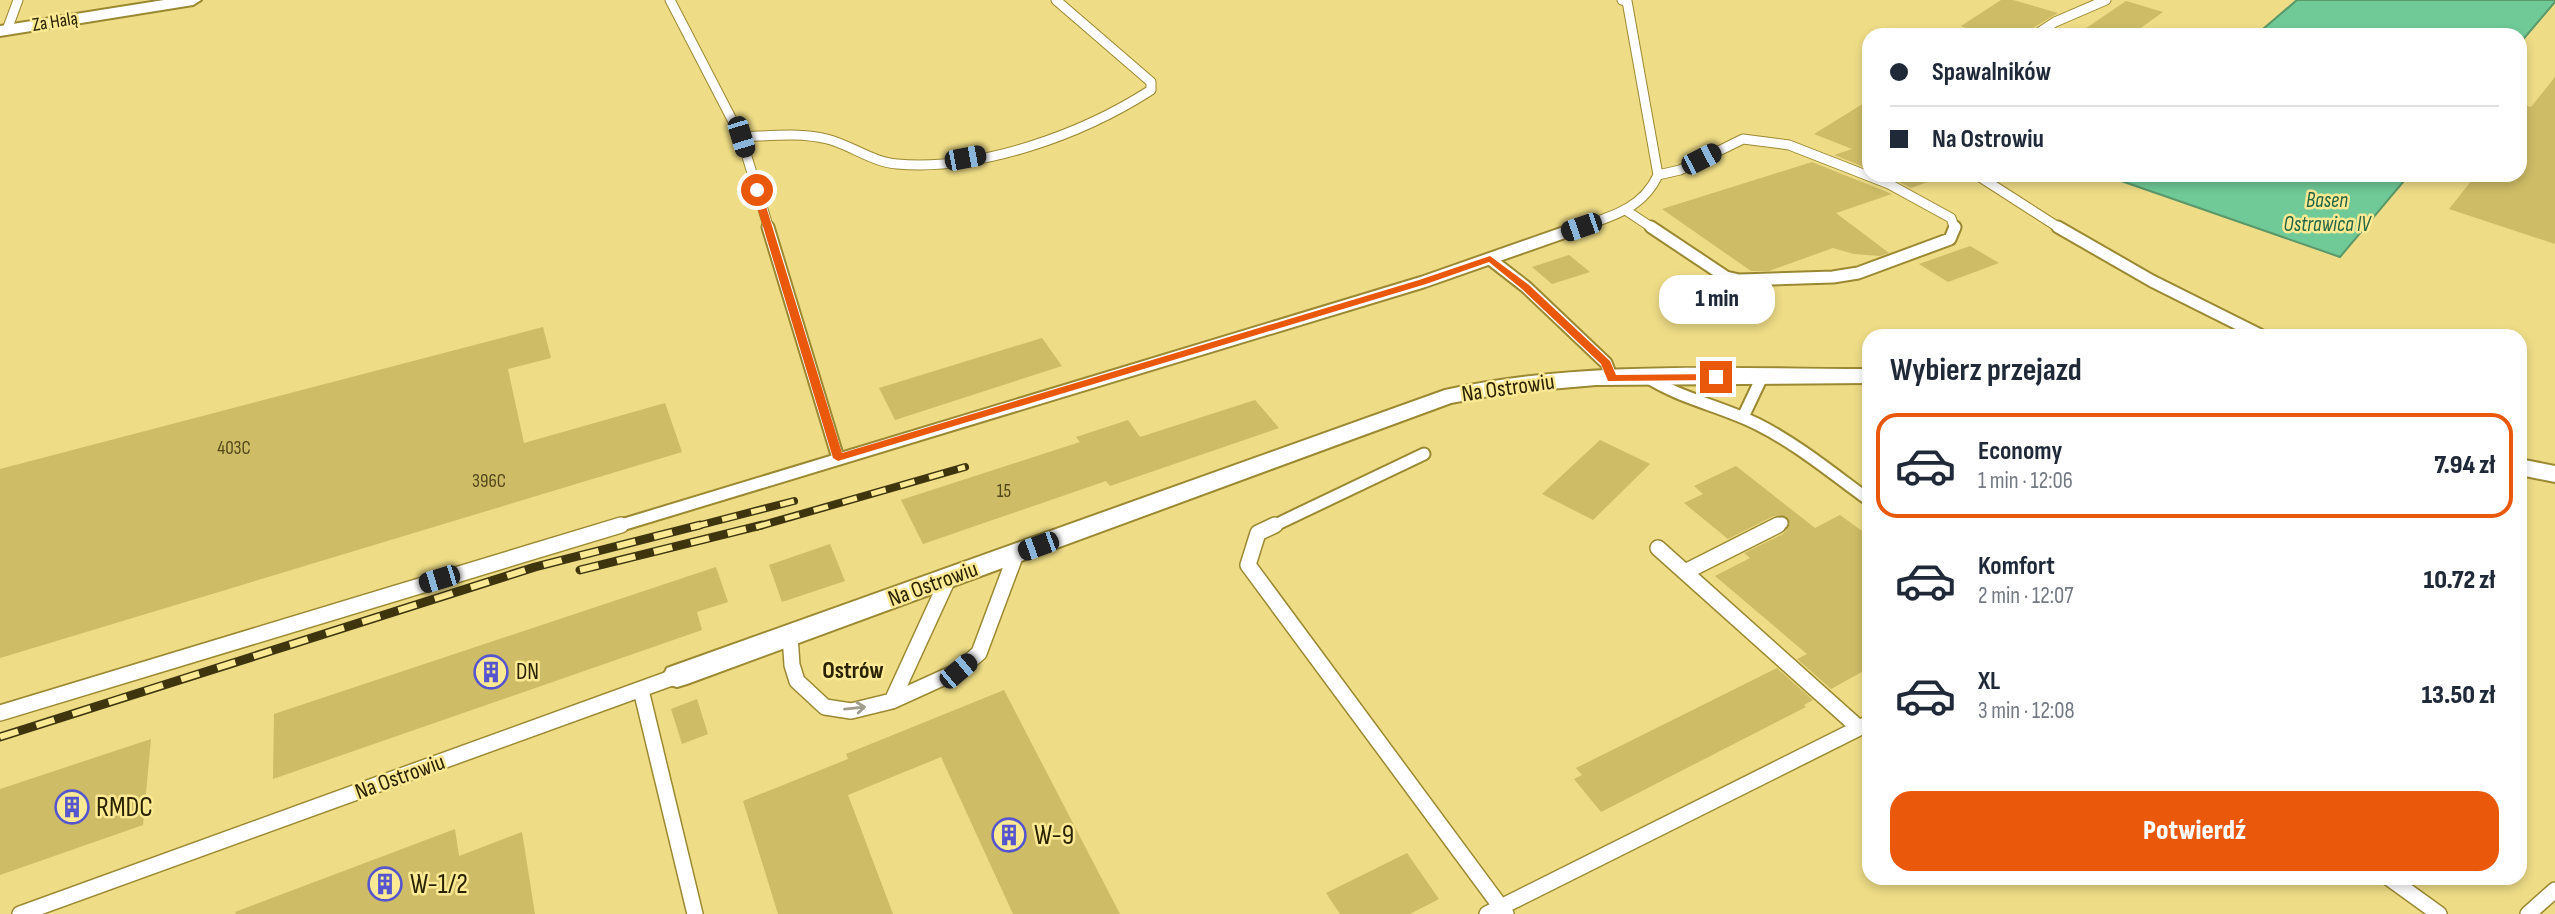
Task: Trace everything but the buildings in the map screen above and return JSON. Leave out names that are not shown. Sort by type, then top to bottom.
[{"type":"street","name":"Za Halą","points":[[4,31],[193,0]]},
{"type":"street","name":"Na Ostrowiu","points":[[677,677],[1445,397],[1483,387],[1647,377],[1862,376]]},
{"type":"street","points":[[2527,468],[2555,474]]},
{"type":"lane","points":[[4,31],[18,0]]},
{"type":"lane","points":[[670,0],[741,137],[838,458]]},
{"type":"lane","points":[[741,137],[824,138],[895,164],[938,163],[1017,148],[1076,130],[1134,103],[1152,90],[1152,82],[1056,0]]},
{"type":"lane","points":[[2046,28],[2106,0]]},
{"type":"lane","points":[[0,713],[1423,282],[1627,211],[1651,190],[1658,175],[1624,1]]},
{"type":"lane","points":[[1658,175],[1680,170],[1743,138],[1789,145],[1862,173]]},
{"type":"lane","points":[[1627,211],[1726,277],[1739,280],[1833,277],[1858,273],[1950,239],[1955,228],[1951,218],[1884,182]]},
{"type":"lane","points":[[1987,182],[2032,213],[2152,282],[2248,329]]},
{"type":"lane","points":[[1490,258],[1526,287],[1606,363],[1612,379]]},
{"type":"lane","points":[[1647,377],[1662,387],[1743,417],[1785,440],[1862,495]]},
{"type":"lane","points":[[1743,417],[1762,377]]},
{"type":"lane","points":[[1424,454],[1258,533],[1248,565],[1498,912],[1862,726]]},
{"type":"lane","points":[[1685,572],[1782,523]]},
{"type":"lane","points":[[1658,548],[1862,723]]},
{"type":"lane","points":[[790,636],[792,665],[797,681],[825,707],[850,711],[892,701],[958,671],[979,653],[1016,554]]},
{"type":"lane","points":[[892,701],[948,579]]},
{"type":"lane","name":"Na Ostrowiu","points":[[20,914],[677,677]]},
{"type":"lane","points":[[641,690],[695,914]]},
{"type":"lane","points":[[2399,885],[2439,914]]},
{"type":"lane","points":[[2528,914],[2555,890]]},
{"type":"water","points":[[2297,0],[2555,0],[2527,35],[2527,28],[2264,28]]},
{"type":"water","name":"Basen Ostrawica IV","points":[[2124,182],[2403,182],[2340,257]]},
{"type":"railway","points":[[756,527],[965,467]]},
{"type":"railway","points":[[693,527],[794,501]]},
{"type":"railway","points":[[0,737],[535,567],[700,525]]},
{"type":"railway","points":[[580,570],[762,525]]},
{"type":"place","name":"DN","points":[[491,672]]},
{"type":"place","name":"RMDC","points":[[72,807]]},
{"type":"place","name":"W-9","points":[[1009,835]]},
{"type":"place","name":"W-1/2","points":[[385,884]]},
{"type":"district","name":"Ostrów","points":[[853,670]]},
{"type":"route","points":[[757,190],[838,458],[1423,282],[1490,258],[1526,287],[1606,363],[1612,379],[1716,377]]}]
